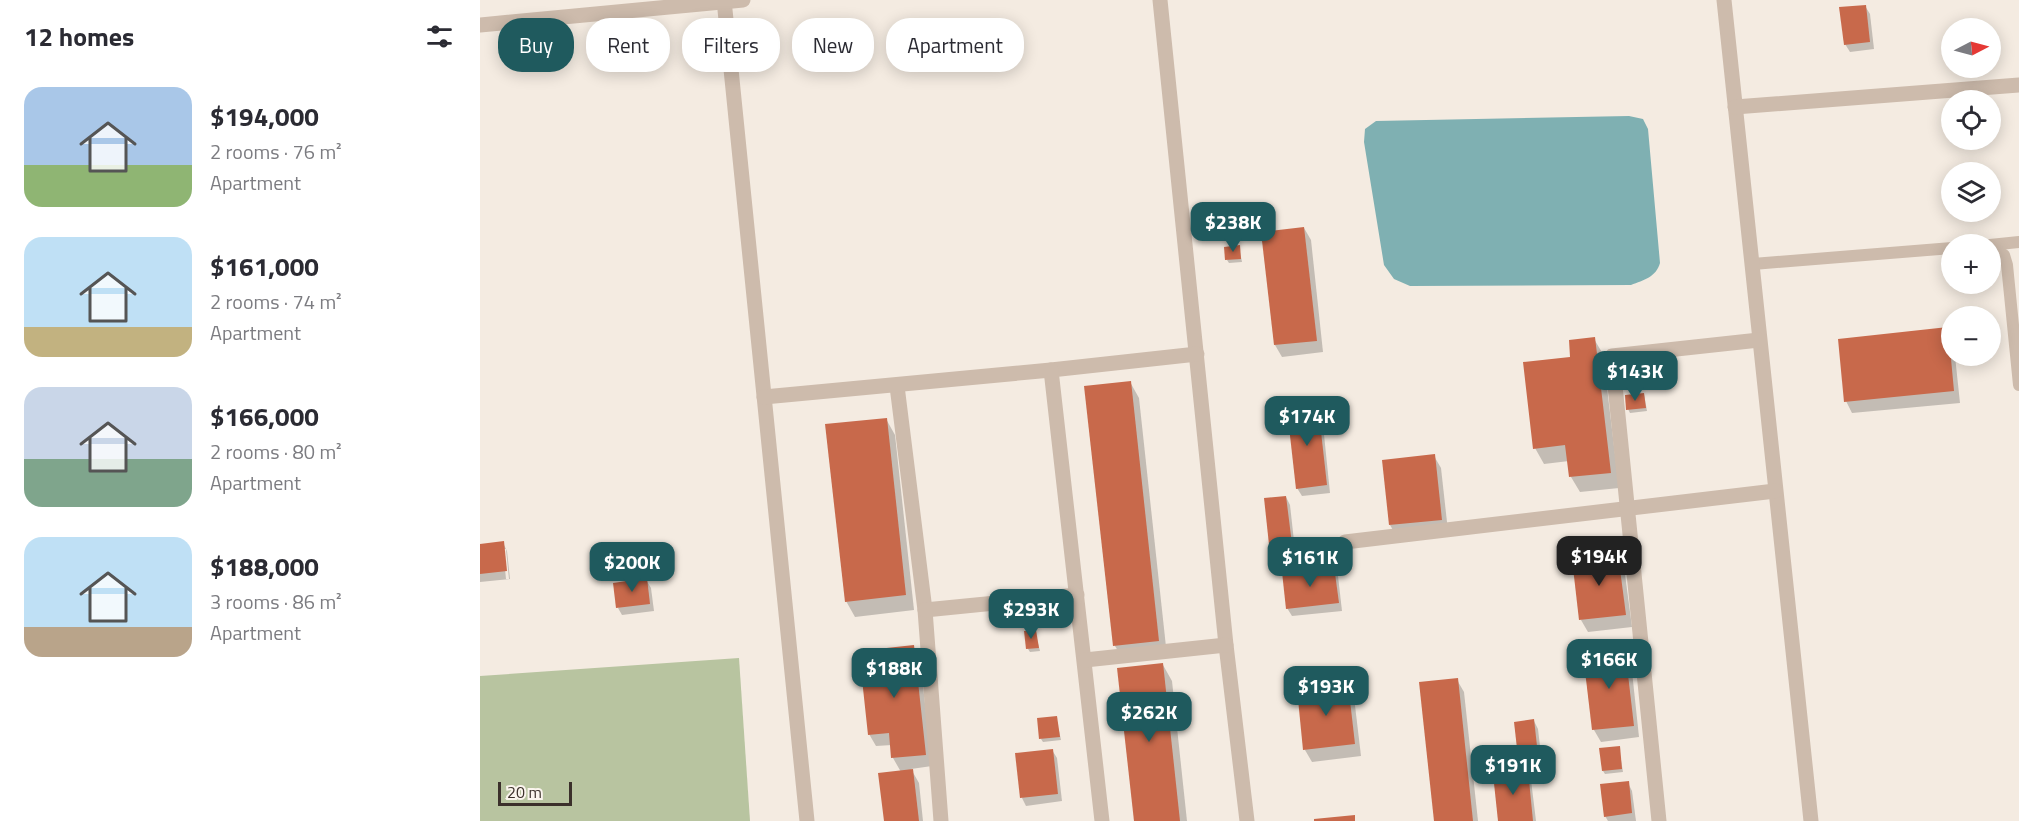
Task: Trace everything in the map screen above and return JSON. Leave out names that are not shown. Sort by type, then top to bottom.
[{"type":"street","points":[[480,25],[743,0]]},
{"type":"street","points":[[1160,0],[1226,645],[1247,821]]},
{"type":"street","points":[[1724,0],[1811,821]]},
{"type":"street","points":[[724,1],[807,821]]},
{"type":"street","points":[[1735,107],[2019,85]]},
{"type":"street","points":[[1659,821],[1612,356],[1759,340]]},
{"type":"street","points":[[764,397],[897,386],[1197,354]]},
{"type":"street","points":[[1051,370],[1102,821]]},
{"type":"street","points":[[897,386],[925,609],[941,821]]},
{"type":"street","points":[[1345,542],[1775,491]]},
{"type":"street","points":[[925,609],[1077,595]]},
{"type":"street","points":[[1085,660],[1226,645]]},
{"type":"lane","points":[[2001,244],[2019,243]]},
{"type":"lane","points":[[1753,264],[1941,249]]},
{"type":"lane","points":[[2001,253],[2007,265],[2019,385]]},
{"type":"green space","points":[[739,658],[750,821],[480,821],[480,676]]},
{"type":"water","points":[[1629,116],[1643,119],[1648,129],[1660,263],[1656,272],[1649,277],[1631,285],[1410,286],[1394,279],[1384,265],[1364,142],[1365,129],[1376,121]]},
{"type":"building","points":[[1866,5],[1870,42],[1844,45],[1839,7]]},
{"type":"building","points":[[1304,227],[1317,341],[1274,345],[1261,232]]},
{"type":"building","points":[[1240,245],[1241,259],[1225,260],[1224,247]]},
{"type":"building","points":[[1941,328],[1941,366],[1952,366],[1954,391],[1844,402],[1838,339]]},
{"type":"building","points":[[1595,337],[1611,473],[1569,477],[1565,445],[1533,449],[1523,362],[1570,357],[1569,340]]},
{"type":"building","points":[[1131,381],[1159,641],[1113,646],[1084,386]]},
{"type":"building","points":[[1644,393],[1646,408],[1626,410],[1625,395]]},
{"type":"building","points":[[1318,405],[1327,485],[1296,489],[1287,409]]},
{"type":"building","points":[[887,418],[906,595],[845,602],[825,424]]},
{"type":"building","points":[[1435,454],[1442,520],[1389,525],[1382,460]]},
{"type":"building","points":[[1286,496],[1293,552],[1270,554],[1264,498]]},
{"type":"building","points":[[504,541],[507,571],[480,574],[480,544]]},
{"type":"building","points":[[1618,554],[1626,615],[1579,620],[1572,559]]},
{"type":"building","points":[[1334,566],[1339,603],[1286,609],[1282,572]]},
{"type":"building","points":[[647,578],[650,604],[616,608],[613,583]]},
{"type":"building","points":[[1036,630],[1039,648],[1026,649],[1024,631]]},
{"type":"building","points":[[914,645],[926,755],[891,758],[889,733],[868,735],[859,651]]},
{"type":"building","points":[[1625,649],[1634,726],[1592,730],[1583,654]]},
{"type":"building","points":[[1163,663],[1180,821],[1134,821],[1117,668]]},
{"type":"building","points":[[1458,678],[1473,821],[1434,821],[1419,682]]},
{"type":"building","points":[[1348,683],[1355,744],[1303,750],[1297,689]]},
{"type":"building","points":[[1057,716],[1060,737],[1039,739],[1037,718]]},
{"type":"building","points":[[1534,719],[1539,764],[1519,766],[1514,722]]},
{"type":"building","points":[[1620,746],[1622,769],[1602,771],[1599,748]]},
{"type":"building","points":[[1053,749],[1058,794],[1020,798],[1015,753]]},
{"type":"building","points":[[913,769],[919,821],[884,821],[878,773]]},
{"type":"building","points":[[1528,770],[1533,821],[1498,821],[1493,774]]},
{"type":"building","points":[[1629,781],[1632,813],[1604,817],[1600,784]]},
{"type":"building","points":[[1355,815],[1355,821],[1314,821],[1314,819]]}]
